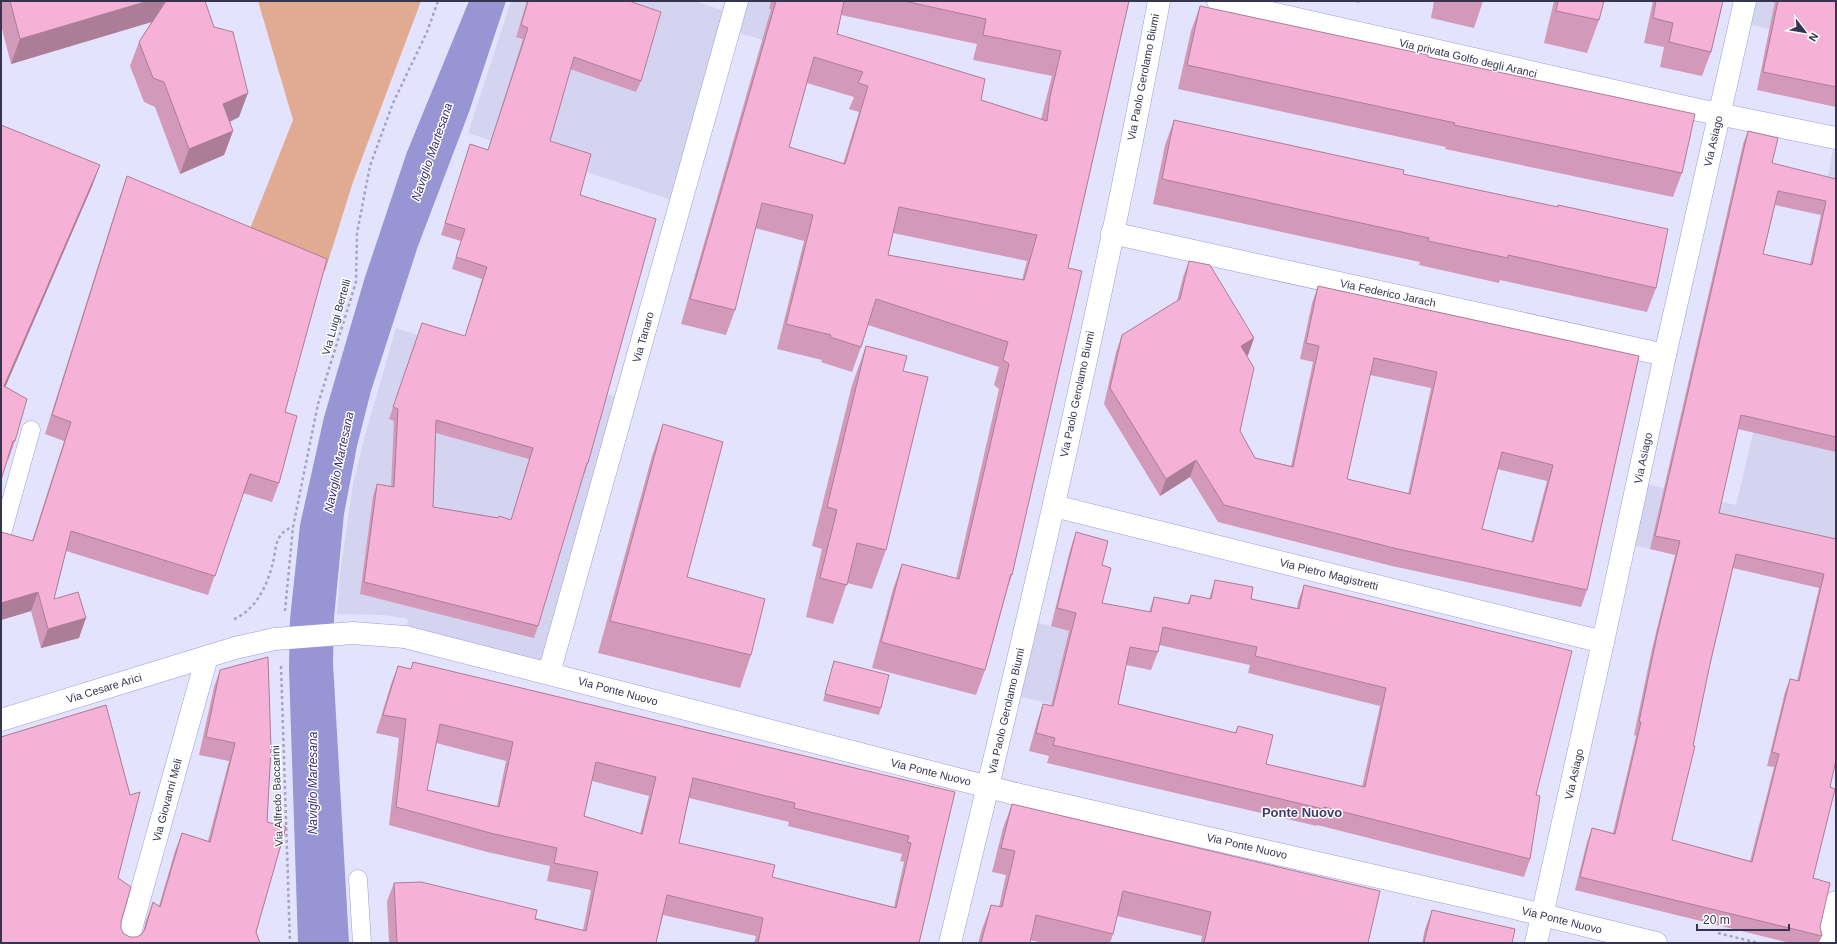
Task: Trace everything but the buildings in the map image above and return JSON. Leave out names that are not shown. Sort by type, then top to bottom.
[{"type":"street","name":"Via Tanaro","points":[[549,673],[737,1]]},
{"type":"street","name":"Via Paolo Gerolamo Biumi","points":[[950,943],[989,786],[1054,506],[1112,233],[1159,1]]},
{"type":"street","name":"Via privata Golfo degli Aranci","points":[[1218,1],[1719,114],[1836,138]]},
{"type":"street","name":"Via Asiago","points":[[1536,943],[1604,642],[1665,355],[1745,1]]},
{"type":"street","name":"Via Federico Jarach","points":[[1112,233],[1665,355]]},
{"type":"street","name":"Via Pietro Magistretti","points":[[1054,506],[1604,642]]},
{"type":"street","name":"Via Ponte Nuovo","points":[[207,657],[235,648],[275,639],[299,636],[353,633],[405,637],[846,751],[989,786],[1656,943]]},
{"type":"street","name":"Via Cesare Arici","points":[[1,720],[207,657]]},
{"type":"street","name":"Via Giovanni Meli","points":[[127,943],[207,657]]},
{"type":"street","points":[[1827,943],[1836,902]]},
{"type":"lane","points":[[1,537],[31,430]]},
{"type":"lane","points":[[358,879],[362,943]]},
{"type":"path","name":"Via Luigi Bertelli","points":[[284,618],[293,527],[318,404],[356,282],[357,233],[370,166],[393,103],[427,32],[438,1]]},
{"type":"path","points":[[229,621],[244,614],[254,604],[268,578],[278,539],[284,531],[293,527]]},
{"type":"path","name":"Via Alfredo Baccarini","points":[[281,659],[290,943]]},
{"type":"path","points":[[1718,933],[1758,943]]},
{"type":"shaded area","points":[[258,1],[421,1],[353,182],[325,271],[246,239],[293,120]]},
{"type":"shaded area","points":[[511,1],[695,1],[733,14],[737,1],[841,1],[805,52],[729,30],[681,203],[468,133]]},
{"type":"shaded area","points":[[1745,1],[1836,1],[1769,29],[1740,22]]},
{"type":"shaded area","points":[[1835,138],[1836,591],[1624,543],[1637,482],[1736,505],[1760,404],[1777,408],[1821,215]]},
{"type":"shaded area","points":[[396,328],[626,400],[549,673],[405,637],[408,619],[384,615],[337,614],[340,573],[353,484],[365,435]]},
{"type":"shaded area","points":[[1028,620],[1109,641],[1092,714],[1010,694]]},
{"type":"water","name":"Naviglio Martesana","points":[[469,1],[506,1],[469,112],[418,246],[371,391],[357,446],[344,514],[334,618],[333,663],[349,943],[298,943],[289,668],[290,619],[300,525],[324,417],[365,277],[407,152]]},
{"type":"district","name":"Ponte Nuovo","points":[[1302,812]]}]
